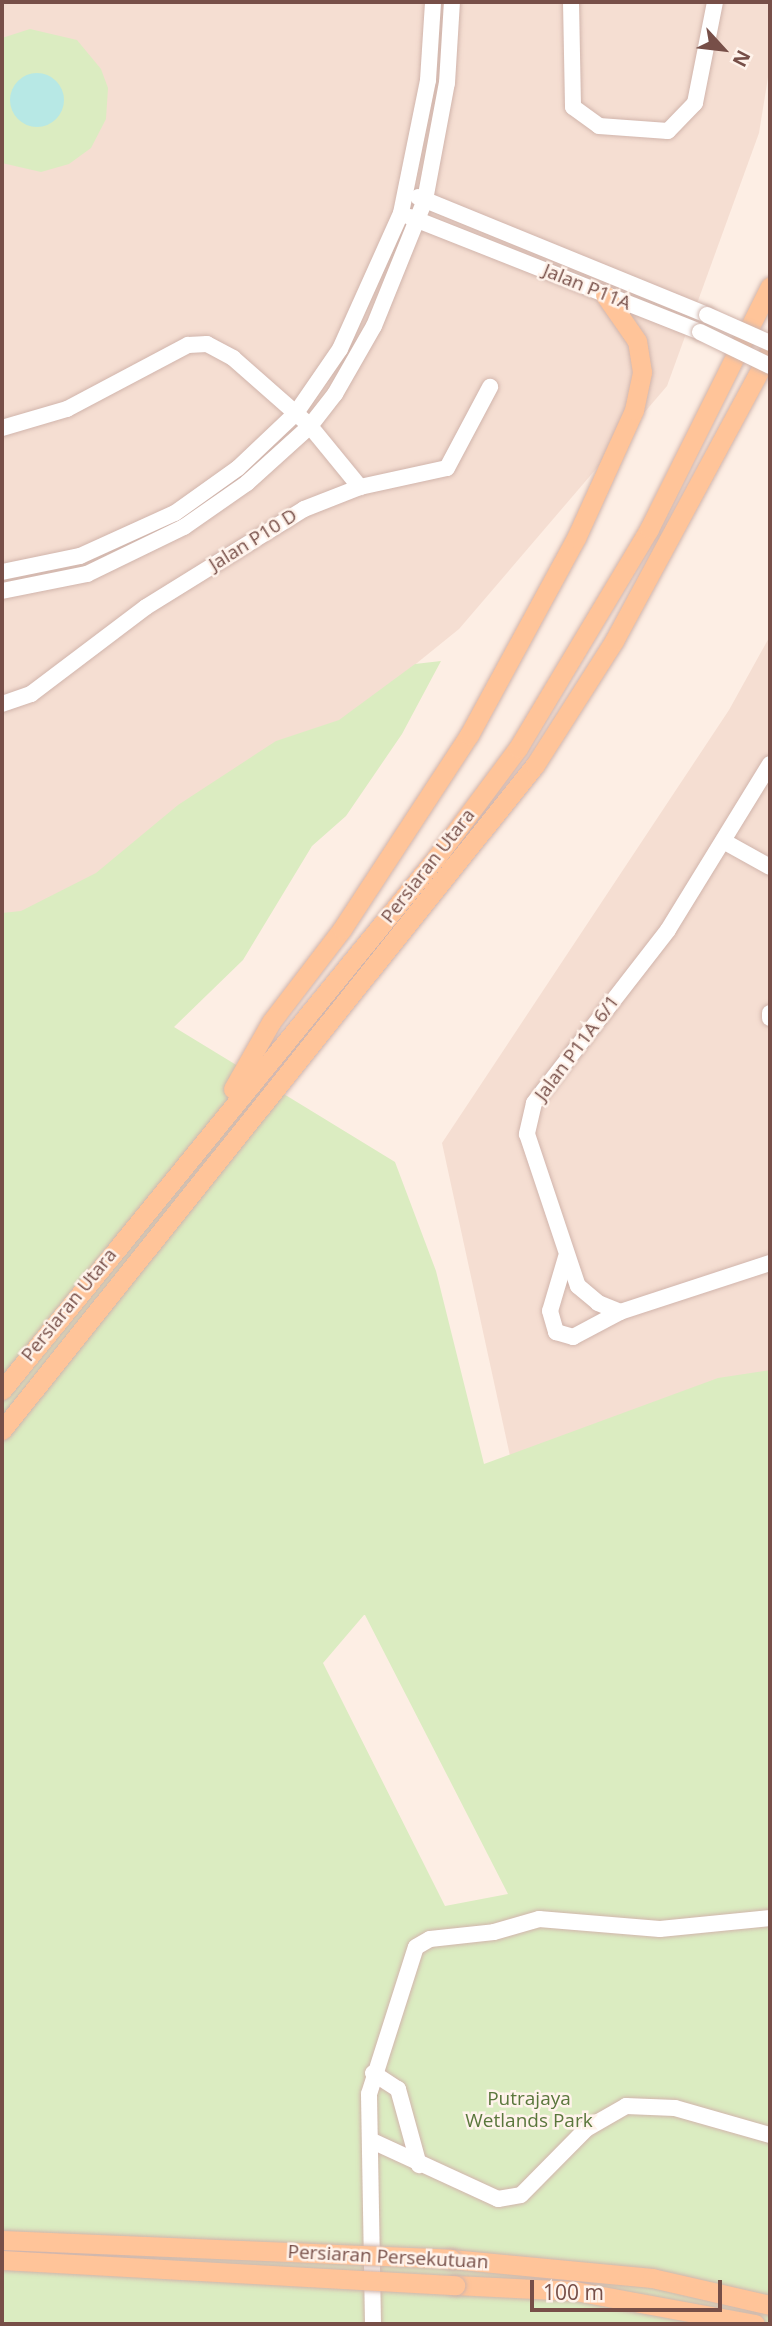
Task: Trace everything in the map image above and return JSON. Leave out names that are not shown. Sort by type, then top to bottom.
[{"type":"main road","name":"Persiaran Utara","points":[[2,1390],[209,1132],[436,858],[518,748],[649,530],[770,286]]},
{"type":"main road","points":[[209,1132],[271,1022],[342,929],[470,735],[576,538],[634,410],[642,372],[637,341],[605,295]]},
{"type":"main road","name":"Persiaran Utara","points":[[2,1430],[535,765],[614,641],[770,351]]},
{"type":"main road","name":"Persiaran Persekutuan","points":[[2,2240],[451,2259],[652,2278],[770,2305]]},
{"type":"main road","name":"Persiaran Persekutuan","points":[[2,2260],[575,2291],[755,2324]]},
{"type":"street","points":[[2,572],[80,556],[175,513],[238,468],[296,413],[340,349],[401,213],[428,80],[433,2]]},
{"type":"street","points":[[2,592],[87,575],[184,527],[310,426],[374,326],[425,200],[447,83],[452,2]]},
{"type":"street","points":[[571,2],[573,107],[599,126],[668,131],[695,103],[715,2]]},
{"type":"street","name":"Jalan P11A","points":[[406,193],[708,315],[770,343]]},
{"type":"street","name":"Jalan P11A","points":[[401,213],[700,332],[770,366]]},
{"type":"street","points":[[2,428],[67,409],[188,345],[207,344],[233,358],[296,413],[360,486]]},
{"type":"street","name":"Jalan P10 D","points":[[2,704],[31,694],[146,607],[303,509],[360,486],[447,468],[490,387]]},
{"type":"street","name":"Jalan P11A 6/1","points":[[620,1312],[586,1295],[566,1257],[528,1118],[725,842],[770,764]]},
{"type":"street","points":[[725,842],[770,867]]},
{"type":"street","points":[[566,1257],[550,1311],[556,1332],[573,1337],[620,1312],[770,1263]]},
{"type":"street","points":[[373,2324],[370,2140],[373,2073],[408,1960],[430,1938],[494,1932],[539,1919],[660,1929],[770,1918]]},
{"type":"street","points":[[373,2073],[398,2089],[419,2165]]},
{"type":"street","points":[[370,2140],[480,2196],[510,2199],[607,2114],[642,2103],[770,2135]]},
{"type":"shaded area","points":[[2,2],[770,2],[770,65],[759,133],[667,386],[459,629],[87,930],[2,939]]},
{"type":"shaded area","points":[[770,636],[770,1516],[530,1548],[442,1143],[729,710]]},
{"type":"green space","points":[[30,29],[77,40],[101,69],[108,88],[106,119],[91,148],[69,164],[41,172],[2,163],[2,38]]},
{"type":"green space","name":"Putrajaya Wetlands Park","points":[[441,661],[402,734],[346,816],[312,846],[243,960],[174,1027],[395,1162],[436,1271],[484,1464],[718,1378],[770,1370],[770,2324],[2,2324],[2,913],[21,911],[96,873],[178,805],[276,741],[339,720],[415,664]],"holes":[[[365,1615],[508,1894],[445,1906],[323,1663]]]},
{"type":"water","points":[[42,73],[52,77],[60,85],[64,100],[60,115],[52,123],[32,127],[22,123],[14,115],[10,95],[14,85],[22,77]]}]
